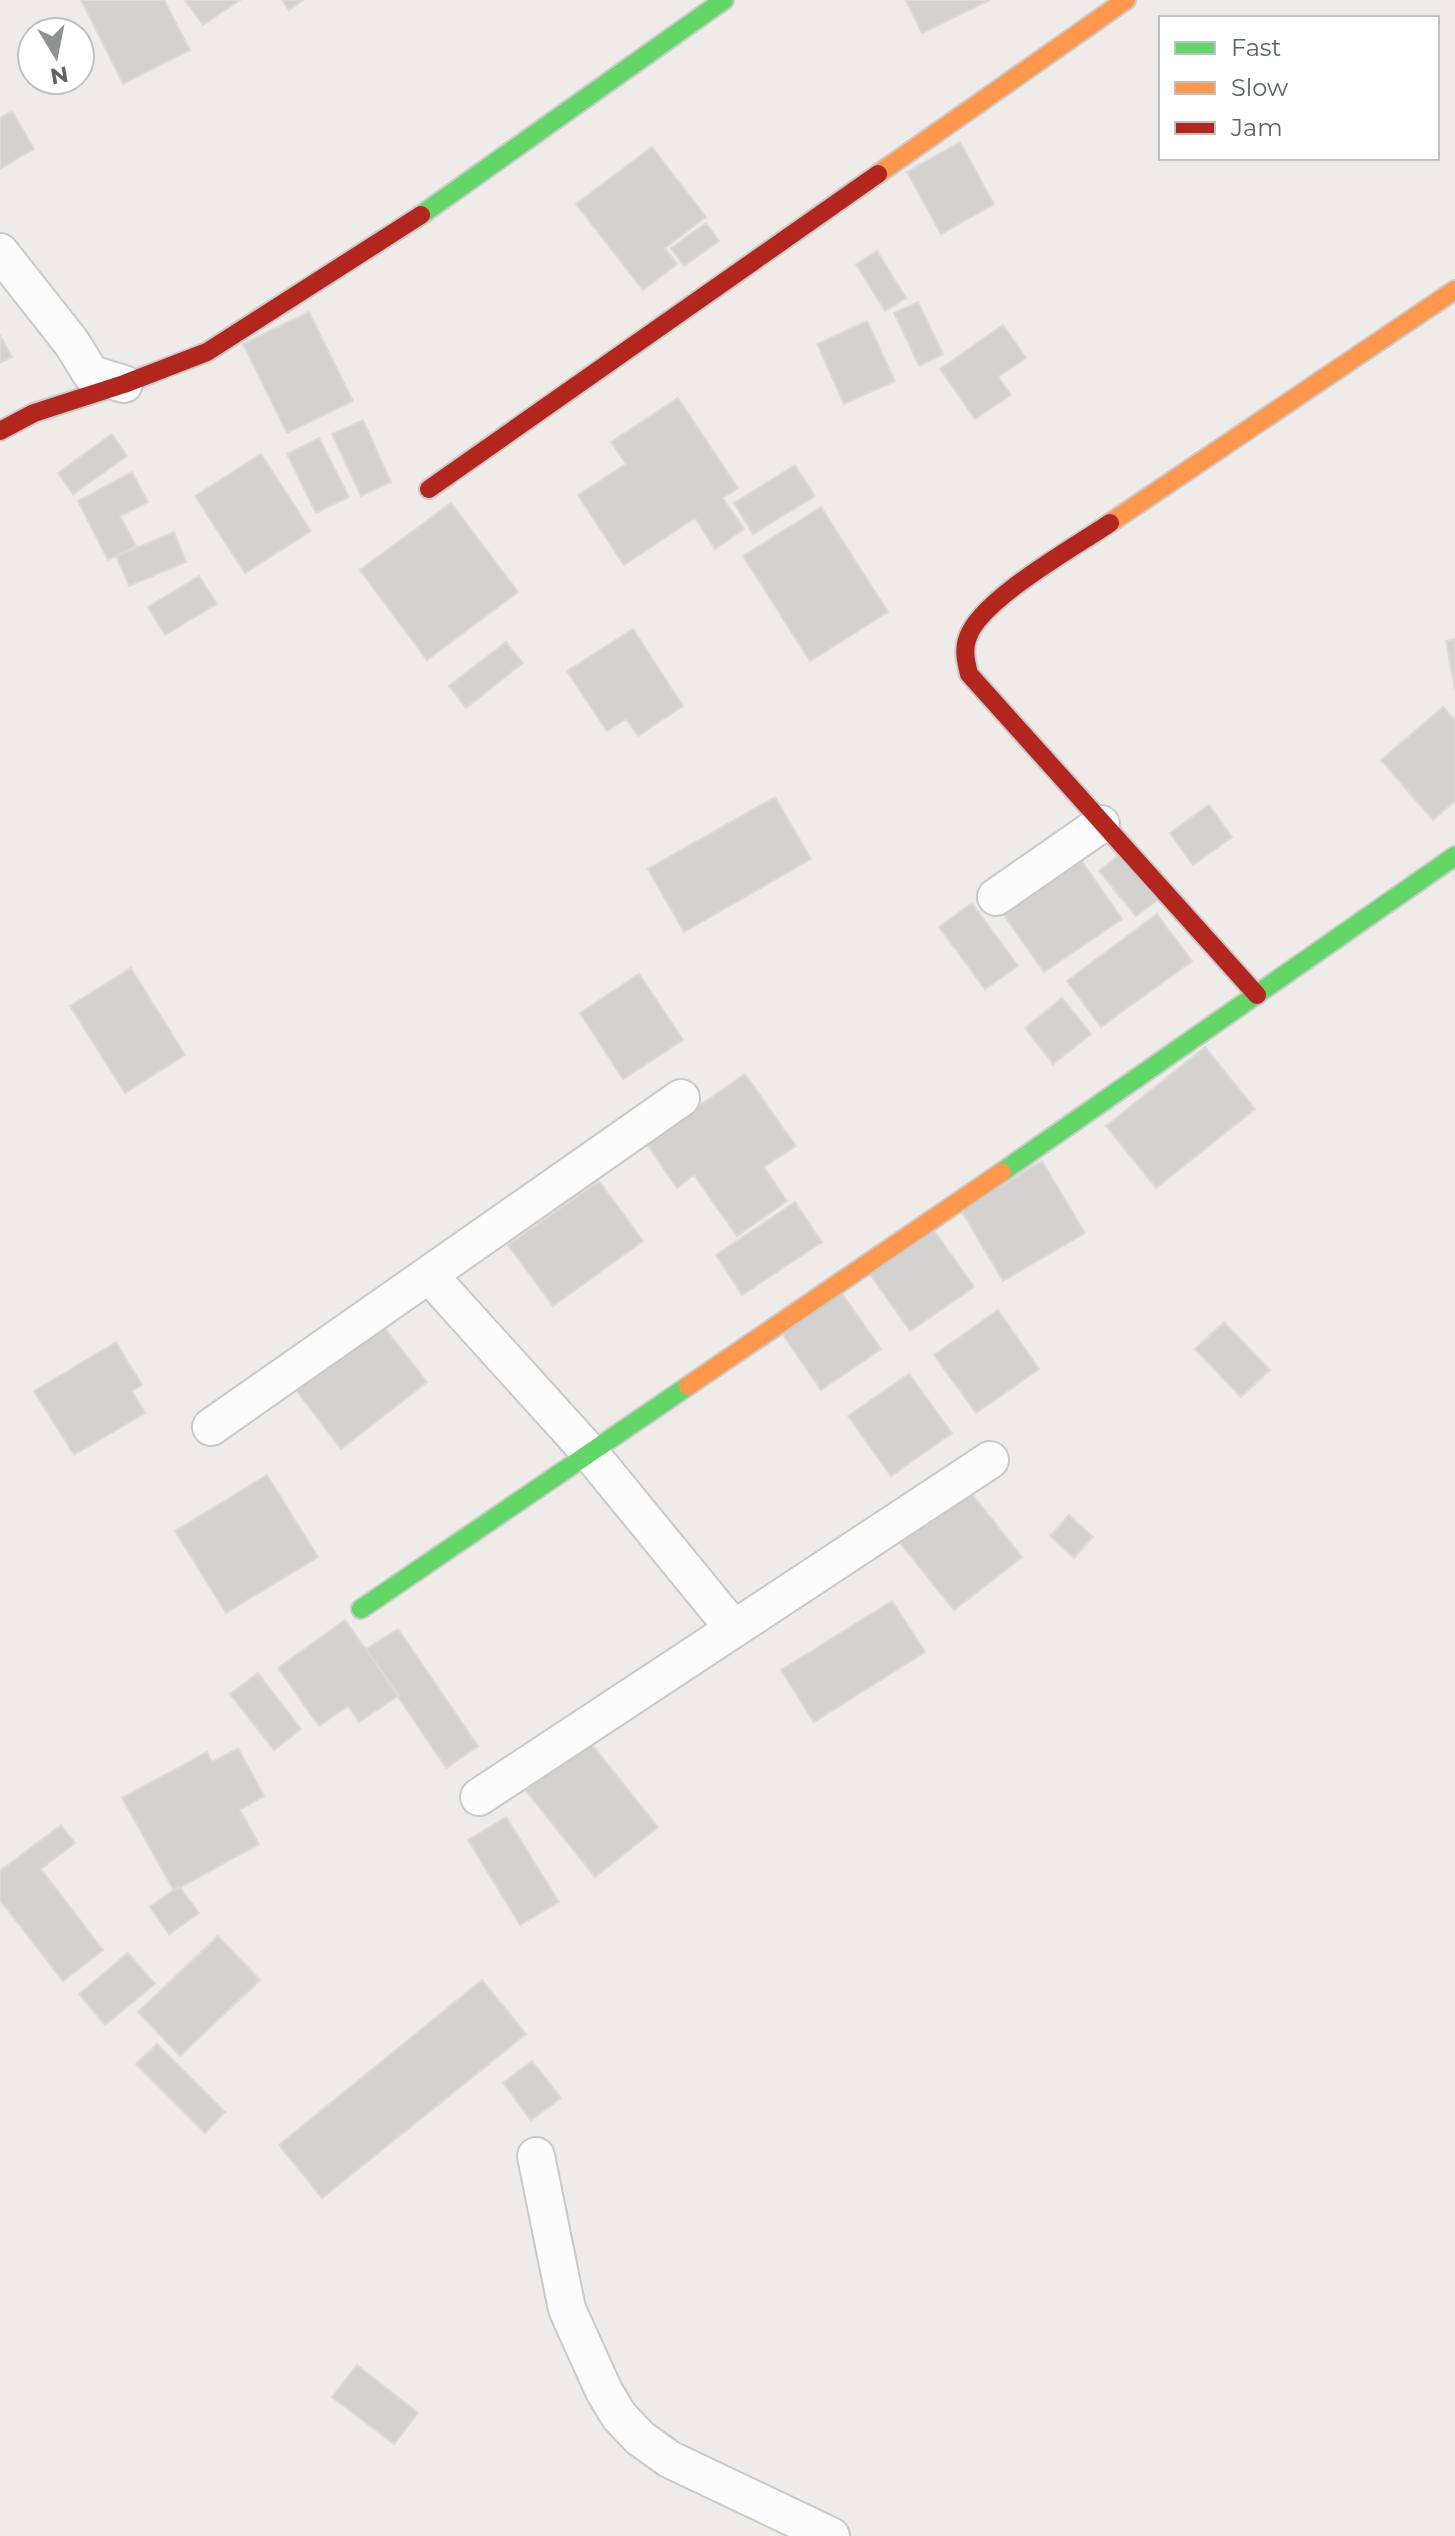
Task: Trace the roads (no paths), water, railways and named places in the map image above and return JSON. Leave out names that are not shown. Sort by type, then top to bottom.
[{"type":"street","points":[[0,431],[34,413],[124,384],[207,352],[449,197],[724,0]]},
{"type":"street","points":[[429,489],[1126,0]]},
{"type":"street","points":[[0,252],[71,342],[91,374],[124,384]]},
{"type":"street","points":[[1257,995],[969,674],[963,651],[968,633],[998,599],[1455,290]]},
{"type":"street","points":[[996,897],[1101,824]]},
{"type":"street","points":[[361,1609],[1455,856]]},
{"type":"street","points":[[211,1427],[681,1098]]},
{"type":"street","points":[[429,1275],[590,1453],[734,1629]]},
{"type":"street","points":[[479,1797],[990,1460]]},
{"type":"street","points":[[536,2156],[567,2309],[604,2391],[619,2416],[640,2438],[669,2459],[831,2536]]}]
